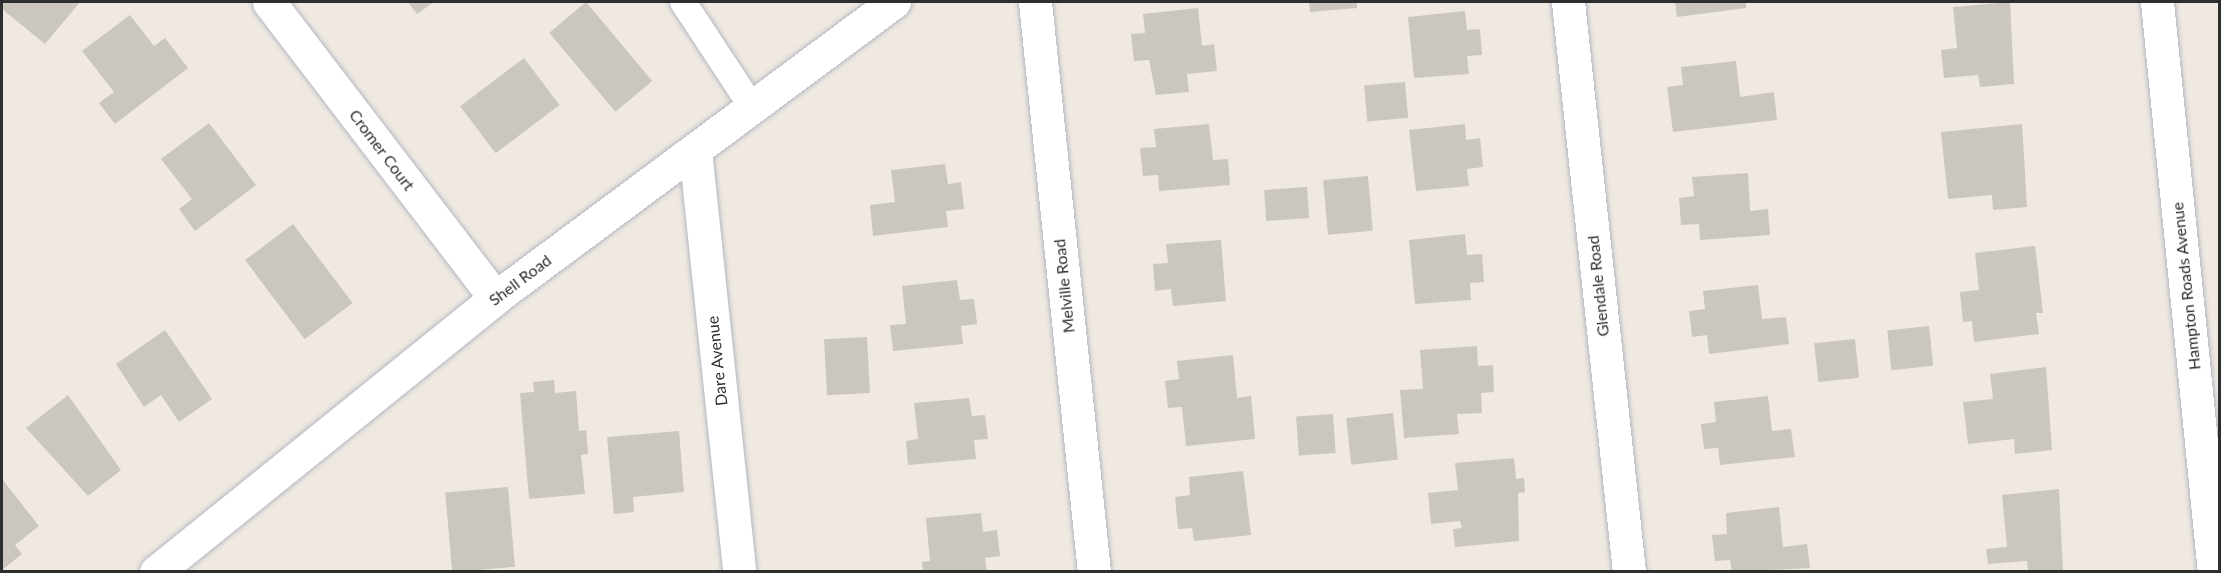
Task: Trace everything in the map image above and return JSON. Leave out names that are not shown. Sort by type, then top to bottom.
[{"type":"street","name":"Cromer Court","points":[[269,2],[495,298]]},
{"type":"street","name":"Shell Road","points":[[156,572],[495,298],[894,2]]},
{"type":"street","name":"Melville Road","points":[[1035,2],[1094,572]]},
{"type":"street","name":"Glendale Road","points":[[1568,2],[1629,572]]},
{"type":"street","name":"Hampton Roads Avenue","points":[[2157,2],[2214,572]]},
{"type":"street","name":"Dare Avenue","points":[[695,150],[740,572]]},
{"type":"lane","points":[[688,3],[752,107]]},
{"type":"building","points":[[2,2],[80,2],[45,44],[2,9]]},
{"type":"building","points":[[408,2],[434,2],[417,14]]},
{"type":"building","points":[[586,2],[652,81],[615,112],[549,33]]},
{"type":"building","points":[[1309,2],[1357,2],[1357,8],[1310,12]]},
{"type":"building","points":[[1675,2],[1746,2],[1746,8],[1677,17]]},
{"type":"building","points":[[2010,2],[2014,84],[1980,87],[1978,75],[1944,78],[1941,50],[1957,48],[1953,7]]},
{"type":"building","points":[[1198,8],[1202,46],[1214,44],[1217,71],[1187,74],[1189,92],[1156,95],[1149,60],[1134,61],[1131,34],[1145,33],[1143,14]]},
{"type":"building","points":[[1465,11],[1467,30],[1480,29],[1482,55],[1467,56],[1469,74],[1414,78],[1408,17]]},
{"type":"building","points":[[130,15],[154,46],[165,38],[188,68],[115,124],[99,103],[114,92],[82,51]]},
{"type":"building","points":[[524,58],[560,105],[496,153],[460,106]]},
{"type":"building","points":[[1736,61],[1740,97],[1774,92],[1777,120],[1673,132],[1667,87],[1683,85],[1681,67]]},
{"type":"building","points":[[1405,82],[1408,118],[1367,121],[1364,86]]},
{"type":"building","points":[[209,123],[256,185],[195,231],[179,209],[192,199],[161,159]]},
{"type":"building","points":[[1209,124],[1213,160],[1228,159],[1230,185],[1159,191],[1158,175],[1143,176],[1140,148],[1156,147],[1154,129]]},
{"type":"building","points":[[1465,124],[1466,140],[1480,138],[1483,167],[1467,169],[1469,186],[1416,191],[1409,130]]},
{"type":"building","points":[[2022,124],[2027,207],[1993,210],[1992,195],[1948,199],[1941,132]]},
{"type":"building","points":[[945,164],[948,184],[961,182],[964,209],[946,211],[948,227],[873,236],[870,205],[895,202],[891,170]]},
{"type":"building","points":[[1748,173],[1750,211],[1768,209],[1770,235],[1700,240],[1699,224],[1681,225],[1679,198],[1694,196],[1692,177]]},
{"type":"building","points":[[1368,176],[1373,231],[1328,235],[1323,180]]},
{"type":"building","points":[[1307,187],[1309,218],[1266,221],[1264,190]]},
{"type":"building","points":[[293,224],[353,303],[305,339],[245,260]]},
{"type":"building","points":[[1465,234],[1467,255],[1482,254],[1484,282],[1470,283],[1471,300],[1415,304],[1409,240]]},
{"type":"building","points":[[1221,240],[1226,301],[1173,306],[1171,289],[1155,291],[1153,264],[1168,263],[1166,244]]},
{"type":"building","points":[[2035,246],[2043,313],[2036,313],[2039,334],[1974,342],[1972,321],[1963,322],[1960,292],[1979,290],[1975,253]]},
{"type":"building","points":[[957,280],[960,300],[974,299],[977,324],[961,326],[963,344],[893,351],[890,325],[906,324],[902,286]]},
{"type":"building","points":[[1758,285],[1762,319],[1786,317],[1789,344],[1709,354],[1707,335],[1692,337],[1689,311],[1705,309],[1703,291]]},
{"type":"building","points":[[1929,326],[1933,366],[1891,370],[1887,330]]},
{"type":"building","points":[[165,330],[212,399],[179,422],[161,395],[144,407],[116,364]]},
{"type":"building","points":[[867,337],[870,393],[827,395],[824,339]]},
{"type":"building","points":[[1855,339],[1859,378],[1818,382],[1814,343]]},
{"type":"building","points":[[1477,346],[1478,366],[1493,365],[1494,392],[1481,393],[1482,413],[1457,414],[1459,434],[1404,438],[1400,390],[1423,389],[1420,350]]},
{"type":"building","points":[[1233,355],[1237,398],[1251,396],[1255,439],[1186,446],[1182,407],[1168,408],[1165,381],[1179,379],[1177,361]]},
{"type":"building","points":[[2046,367],[2052,450],[2015,454],[2014,439],[1968,444],[1963,402],[1993,399],[1990,374]]},
{"type":"building","points":[[554,380],[555,393],[576,391],[579,431],[586,430],[588,454],[581,455],[585,494],[529,499],[520,393],[534,392],[533,382]]},
{"type":"building","points":[[68,395],[121,470],[88,496],[26,428]]},
{"type":"building","points":[[1768,396],[1772,431],[1791,429],[1795,457],[1720,465],[1718,448],[1704,449],[1701,424],[1716,422],[1714,402]]},
{"type":"building","points":[[969,398],[972,416],[985,415],[988,439],[974,440],[976,459],[908,465],[906,441],[918,439],[914,403]]},
{"type":"building","points":[[1393,413],[1398,460],[1351,465],[1346,418]]},
{"type":"building","points":[[1333,414],[1336,453],[1299,455],[1296,417]]},
{"type":"building","points":[[679,431],[684,492],[633,497],[634,512],[614,514],[607,437]]},
{"type":"building","points":[[1514,458],[1516,479],[1524,478],[1525,492],[1518,493],[1519,541],[1455,547],[1453,529],[1462,528],[1460,521],[1431,524],[1428,493],[1458,490],[1455,463]]},
{"type":"building","points":[[1243,471],[1251,535],[1194,541],[1192,528],[1178,529],[1175,497],[1190,495],[1189,477]]},
{"type":"building","points":[[2,479],[39,526],[15,545],[22,554],[2,570]]},
{"type":"building","points":[[508,487],[515,567],[452,572],[445,492]]},
{"type":"building","points":[[2059,489],[2063,570],[2028,572],[2027,561],[1988,564],[1986,549],[2007,547],[2002,495]]},
{"type":"building","points":[[1779,507],[1783,547],[1807,544],[1810,568],[1732,572],[1730,560],[1715,561],[1712,535],[1727,534],[1726,513]]},
{"type":"building","points":[[981,513],[983,532],[997,530],[1000,556],[985,558],[987,572],[923,572],[922,562],[930,561],[926,518]]}]
